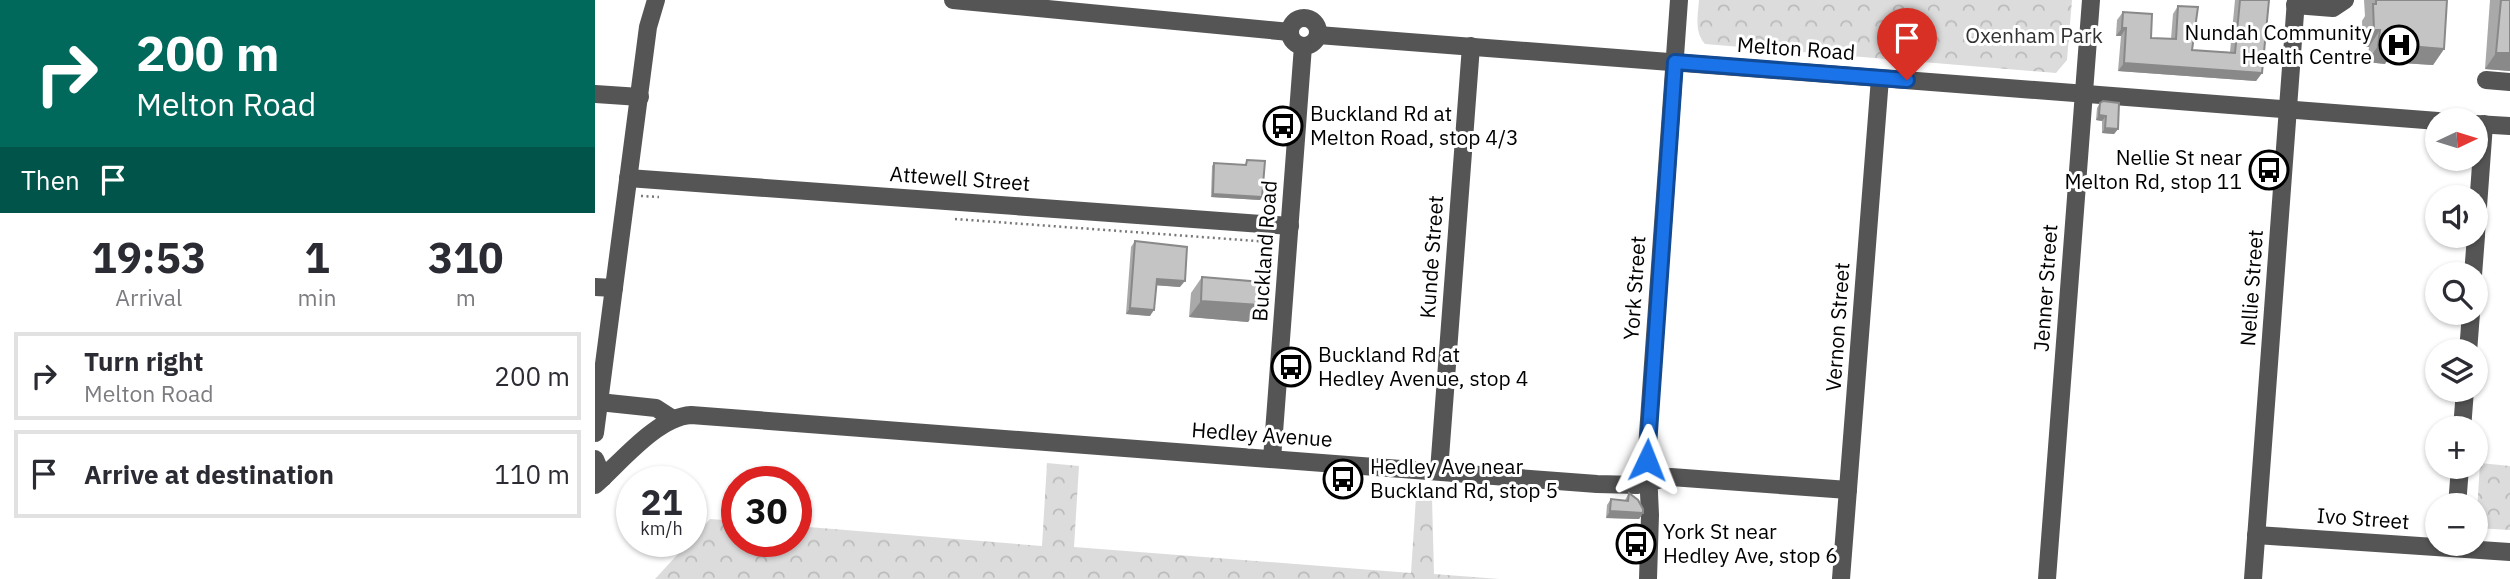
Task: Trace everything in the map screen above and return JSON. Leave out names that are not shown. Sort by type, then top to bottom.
[{"type":"street","points":[[595,433],[599,402],[598,379],[614,288],[640,97],[643,37],[641,0]]},
{"type":"street","points":[[643,37],[656,0]]},
{"type":"street","points":[[953,0],[1097,6],[1290,32]]},
{"type":"street","points":[[1306,18],[1307,0]]},
{"type":"street","name":"York Street","points":[[1648,579],[1649,414],[1679,0]]},
{"type":"street","name":"Jenner Street","points":[[2047,579],[2091,0]]},
{"type":"street","points":[[2296,3],[2333,8],[2346,0]]},
{"type":"street","name":"Nellie Street","points":[[2253,579],[2296,3]]},
{"type":"street","points":[[1306,18],[1314,22],[1318,35],[1314,42],[1303,46],[1293,40],[1290,32],[1294,23],[1306,18]]},
{"type":"street","name":"Melton Road","points":[[1318,35],[2425,120]]},
{"type":"street","name":"Buckland Road","points":[[1272,459],[1303,46]]},
{"type":"street","name":"Kunde Street","points":[[1439,471],[1471,46]]},
{"type":"street","name":"Vernon Street","points":[[1841,579],[1880,78]]},
{"type":"street","points":[[2487,80],[2510,82]]},
{"type":"street","points":[[595,94],[640,97]]},
{"type":"street","points":[[2489,125],[2510,127]]},
{"type":"street","name":"Attewell Street","points":[[628,178],[1290,226]]},
{"type":"street","points":[[595,287],[614,288]]},
{"type":"street","name":"Hedley Avenue","points":[[599,402],[656,408],[673,419],[691,415],[1609,484],[1648,483],[1677,477],[1848,490]]},
{"type":"street","points":[[599,482],[653,432],[673,419]]},
{"type":"street","points":[[595,459],[599,482]]},
{"type":"street","name":"Ivo Street","points":[[2256,535],[2425,544]]},
{"type":"street","name":"Ivo Street","points":[[2488,550],[2510,552]]},
{"type":"path","points":[[639,196],[662,197]]},
{"type":"path","points":[[948,218],[1270,242]]},
{"type":"green space","name":"Oxenham Park","points":[[1699,0],[2072,0],[2067,60],[2056,73],[1705,44],[1698,29]]},
{"type":"green space","points":[[1047,463],[1079,466],[1074,547],[1411,573],[1416,497],[1432,498],[1434,574],[1499,579],[655,579],[675,557],[707,557],[707,522],[710,519],[721,520],[721,557],[812,557],[812,527],[1042,546]]},
{"type":"green space","points":[[2488,464],[2510,466],[2510,530],[2488,529],[2488,493],[2478,493],[2479,479],[2488,479]]},
{"type":"building","points":[[2240,0],[2269,0],[2262,73],[2124,63],[2126,28],[2122,28],[2123,12],[2152,14],[2151,38],[2176,39],[2178,6],[2198,7],[2192,50],[2235,53]]},
{"type":"building","points":[[2376,0],[2447,0],[2444,49],[2378,46],[2380,30],[2374,30],[2373,4],[2376,4]]},
{"type":"building","points":[[2501,0],[2510,0],[2510,53],[2496,53]]},
{"type":"building","points":[[2100,103],[2119,103],[2118,129],[2105,128],[2106,116],[2099,115]]},
{"type":"building","points":[[1247,160],[1265,161],[1262,197],[1213,194],[1214,163],[1246,165]]},
{"type":"building","points":[[1135,241],[1187,247],[1185,281],[1157,279],[1154,310],[1130,308]]},
{"type":"building","points":[[1202,277],[1262,282],[1260,305],[1201,301]]},
{"type":"building","points":[[1629,493],[1638,500],[1643,513],[1610,511],[1611,499],[1628,501]]},
{"type":"place","name":"Nundah Community Health Centre","points":[[2399,45]]},
{"type":"place","name":"Buckland Rd at Melton Road, stop 4/3","points":[[1283,126]]},
{"type":"place","name":"Nellie St near Melton Rd, stop 11","points":[[2269,170]]},
{"type":"place","name":"Buckland Rd at Hedley Avenue, stop 4","points":[[1291,367]]},
{"type":"place","name":"Hedley Ave near Buckland Rd, stop 5","points":[[1343,479]]},
{"type":"place","name":"York St near Hedley Ave, stop 6","points":[[1636,544]]},
{"type":"route","points":[[1647,460],[1675,62],[1907,80]]}]
